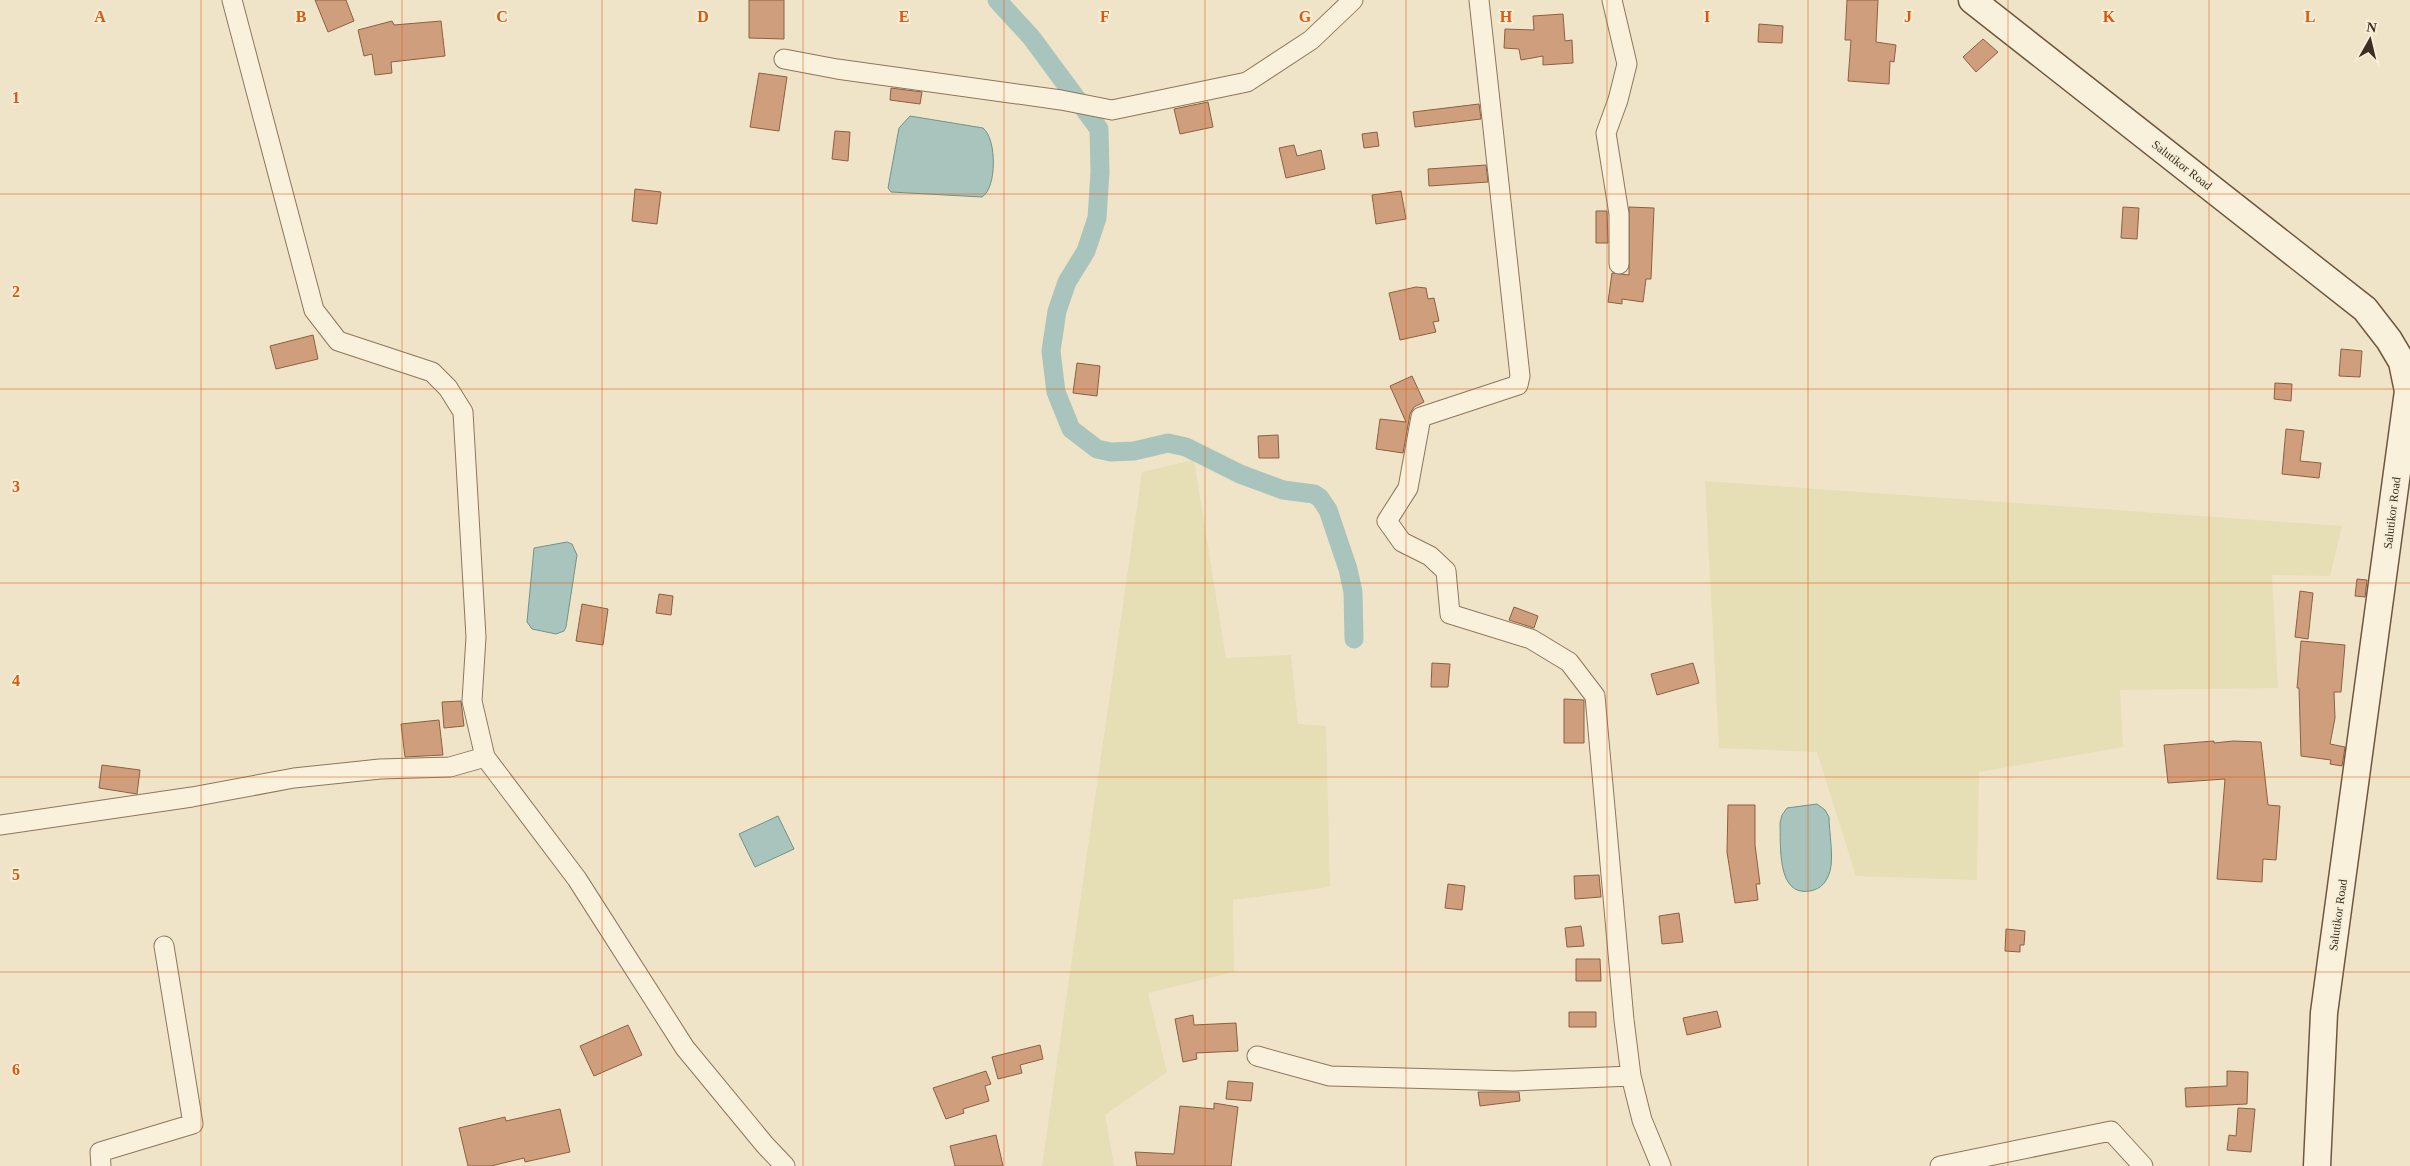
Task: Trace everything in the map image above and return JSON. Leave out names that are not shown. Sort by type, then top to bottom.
[{"type":"main road","name":"Salutikor Road","points":[[1972,0],[2365,309],[2389,340],[2402,362],[2408,390],[2324,1013],[2318,1166]]},
{"type":"street","points":[[232,0],[314,310],[338,341],[432,372],[448,388],[463,412],[476,637],[472,701],[485,757],[576,878],[685,1048],[765,1145],[786,1166]]},
{"type":"street","points":[[784,59],[1061,100],[1112,110],[1247,82],[1311,40],[1352,0]]},
{"type":"street","points":[[1479,0],[1520,376],[1518,385],[1421,417],[1408,488],[1387,521],[1402,542],[1430,556],[1446,571],[1450,614],[1532,639],[1569,662],[1595,696],[1624,1020],[1631,1076],[1642,1120],[1661,1166]]},
{"type":"street","points":[[1612,0],[1627,64],[1618,100],[1606,133],[1618,214],[1619,264]]},
{"type":"street","points":[[0,825],[174,800],[294,778],[380,769],[450,767],[485,757]]},
{"type":"street","points":[[101,1166],[100,1152],[193,1124],[164,946]]},
{"type":"street","points":[[1257,1056],[1330,1076],[1514,1081],[1631,1076]]},
{"type":"street","points":[[1940,1166],[2111,1131],[2142,1166]]},
{"type":"shaded area","points":[[1194,460],[1226,658],[1291,655],[1298,724],[1326,726],[1330,887],[1233,900],[1234,972],[1148,993],[1167,1072],[1105,1115],[1114,1166],[1042,1166],[1142,472]]},
{"type":"shaded area","points":[[1705,481],[2342,526],[2330,576],[2272,575],[2278,688],[2120,690],[2123,747],[1979,772],[1977,880],[1856,876],[1817,752],[1719,748]]},
{"type":"water","points":[[910,116],[983,128],[991,142],[993,174],[987,192],[982,197],[891,192],[888,188],[899,128]]},
{"type":"water","points":[[567,542],[572,544],[577,555],[566,627],[564,631],[556,634],[532,629],[527,622],[534,548]]},
{"type":"water","points":[[1817,804],[1825,810],[1829,817],[1830,871],[1825,882],[1820,887],[1810,891],[1799,891],[1791,886],[1786,878],[1781,855],[1780,823],[1782,815],[1787,808]]},
{"type":"water","points":[[778,816],[794,849],[755,867],[739,834]]},
{"type":"building","points":[[315,0],[346,0],[354,21],[328,32]]},
{"type":"building","points":[[749,0],[784,0],[784,39],[749,38]]},
{"type":"building","points":[[1847,0],[1878,0],[1876,42],[1896,45],[1894,62],[1890,61],[1889,84],[1848,81],[1851,40],[1845,40]]},
{"type":"building","points":[[1563,14],[1565,41],[1572,40],[1573,63],[1543,65],[1543,56],[1521,60],[1519,49],[1504,48],[1505,29],[1534,30],[1533,16]]},
{"type":"building","points":[[392,21],[394,25],[441,21],[445,56],[391,62],[392,73],[375,75],[372,54],[364,56],[358,30]]},
{"type":"building","points":[[1759,24],[1783,26],[1782,43],[1758,42]]},
{"type":"building","points":[[1983,39],[1998,52],[1976,72],[1963,57]]},
{"type":"building","points":[[759,73],[787,77],[779,131],[750,127]]},
{"type":"building","points":[[891,88],[922,92],[920,104],[890,100]]},
{"type":"building","points":[[1208,102],[1213,127],[1180,134],[1174,109]]},
{"type":"building","points":[[1479,104],[1481,119],[1415,127],[1413,112]]},
{"type":"building","points":[[835,131],[850,132],[848,161],[832,159]]},
{"type":"building","points":[[1377,132],[1379,146],[1364,148],[1362,134]]},
{"type":"building","points":[[1294,145],[1297,156],[1321,150],[1325,169],[1286,178],[1279,148]]},
{"type":"building","points":[[1486,165],[1488,182],[1429,186],[1428,169]]},
{"type":"building","points":[[635,189],[661,192],[657,224],[632,221]]},
{"type":"building","points":[[1401,191],[1406,219],[1376,224],[1372,195]]},
{"type":"building","points":[[1629,207],[1654,208],[1651,279],[1646,279],[1643,302],[1622,299],[1622,304],[1608,302],[1612,273],[1629,275]]},
{"type":"building","points":[[2123,207],[2139,208],[2137,239],[2121,238]]},
{"type":"building","points":[[1596,211],[1607,211],[1608,243],[1596,243]]},
{"type":"building","points":[[1416,287],[1426,288],[1428,299],[1434,298],[1439,321],[1433,322],[1436,332],[1400,340],[1389,293]]},
{"type":"building","points":[[313,335],[318,359],[276,369],[270,346]]},
{"type":"building","points":[[2341,349],[2362,351],[2360,377],[2339,376]]},
{"type":"building","points":[[1077,363],[1100,366],[1097,396],[1073,393]]},
{"type":"building","points":[[1412,376],[1424,402],[1414,407],[1410,414],[1403,453],[1376,449],[1380,419],[1406,422],[1390,386]]},
{"type":"building","points":[[2275,383],[2292,384],[2291,401],[2274,399]]},
{"type":"building","points":[[2286,429],[2304,431],[2300,461],[2321,463],[2319,478],[2282,474]]},
{"type":"building","points":[[1278,435],[1279,458],[1259,458],[1258,436]]},
{"type":"building","points":[[2357,579],[2367,580],[2365,597],[2355,596]]},
{"type":"building","points":[[2300,591],[2313,593],[2308,639],[2295,637]]},
{"type":"building","points":[[659,594],[673,596],[671,615],[656,613]]},
{"type":"building","points":[[582,604],[608,609],[603,645],[576,641]]},
{"type":"building","points":[[1514,607],[1538,616],[1534,628],[1509,620]]},
{"type":"building","points":[[2301,641],[2345,645],[2341,692],[2334,692],[2335,718],[2330,744],[2345,747],[2342,766],[2330,764],[2331,760],[2301,756],[2299,688],[2297,688]]},
{"type":"building","points":[[1432,663],[1450,664],[1448,687],[1431,687]]},
{"type":"building","points":[[1693,663],[1699,683],[1657,695],[1651,674]]},
{"type":"building","points":[[1564,699],[1584,700],[1584,743],[1564,743]]},
{"type":"building","points":[[461,701],[464,726],[444,728],[442,702]]},
{"type":"building","points":[[439,720],[443,755],[405,757],[401,724]]},
{"type":"building","points":[[2214,741],[2214,743],[2233,741],[2261,742],[2268,805],[2280,806],[2276,860],[2263,859],[2262,882],[2217,879],[2225,779],[2168,783],[2164,745]]},
{"type":"building","points":[[102,765],[140,770],[137,794],[99,788]]},
{"type":"building","points":[[1728,805],[1755,805],[1755,845],[1760,884],[1756,884],[1758,900],[1735,903],[1727,852]]},
{"type":"building","points":[[1599,875],[1601,897],[1575,899],[1574,876]]},
{"type":"building","points":[[1448,884],[1465,886],[1462,910],[1445,908]]},
{"type":"building","points":[[1679,913],[1683,942],[1662,944],[1659,916]]},
{"type":"building","points":[[1581,926],[1584,946],[1567,947],[1565,928]]},
{"type":"building","points":[[2006,929],[2025,931],[2024,945],[2020,945],[2020,952],[2005,951]]},
{"type":"building","points":[[1576,959],[1600,959],[1601,981],[1576,981]]},
{"type":"building","points":[[1717,1011],[1721,1027],[1687,1035],[1683,1018]]},
{"type":"building","points":[[1569,1012],[1596,1012],[1596,1027],[1569,1027]]},
{"type":"building","points":[[1193,1015],[1194,1025],[1236,1023],[1238,1051],[1196,1053],[1197,1059],[1183,1062],[1175,1019]]},
{"type":"building","points":[[628,1025],[642,1055],[594,1076],[580,1046]]},
{"type":"building","points":[[1040,1045],[1043,1059],[1020,1065],[1022,1073],[998,1079],[992,1057]]},
{"type":"building","points":[[986,1071],[991,1084],[985,1086],[989,1101],[963,1109],[964,1113],[946,1119],[933,1088]]},
{"type":"building","points":[[2227,1071],[2248,1072],[2247,1104],[2186,1107],[2185,1088],[2227,1086]]},
{"type":"building","points":[[1228,1081],[1253,1083],[1251,1101],[1226,1099]]},
{"type":"building","points":[[1478,1092],[1519,1092],[1520,1101],[1480,1106]]},
{"type":"building","points":[[1214,1103],[1238,1107],[1231,1166],[1137,1166],[1135,1152],[1174,1154],[1180,1106],[1214,1109]]},
{"type":"building","points":[[2238,1108],[2255,1109],[2251,1152],[2227,1150],[2229,1135],[2236,1136]]},
{"type":"building","points":[[560,1109],[570,1152],[525,1162],[524,1158],[491,1166],[468,1166],[459,1128],[505,1117],[506,1121]]},
{"type":"building","points":[[996,1135],[1003,1166],[955,1166],[950,1146]]},
{"type":"waterway","points":[[997,0],[1031,37],[1099,129],[1100,172],[1097,218],[1086,251],[1067,282],[1057,311],[1051,351],[1056,392],[1071,429],[1097,449],[1111,452],[1134,451],[1168,443],[1186,447],[1240,474],[1283,490],[1314,494],[1320,498],[1328,510],[1348,569],[1353,592],[1354,639]]}]
